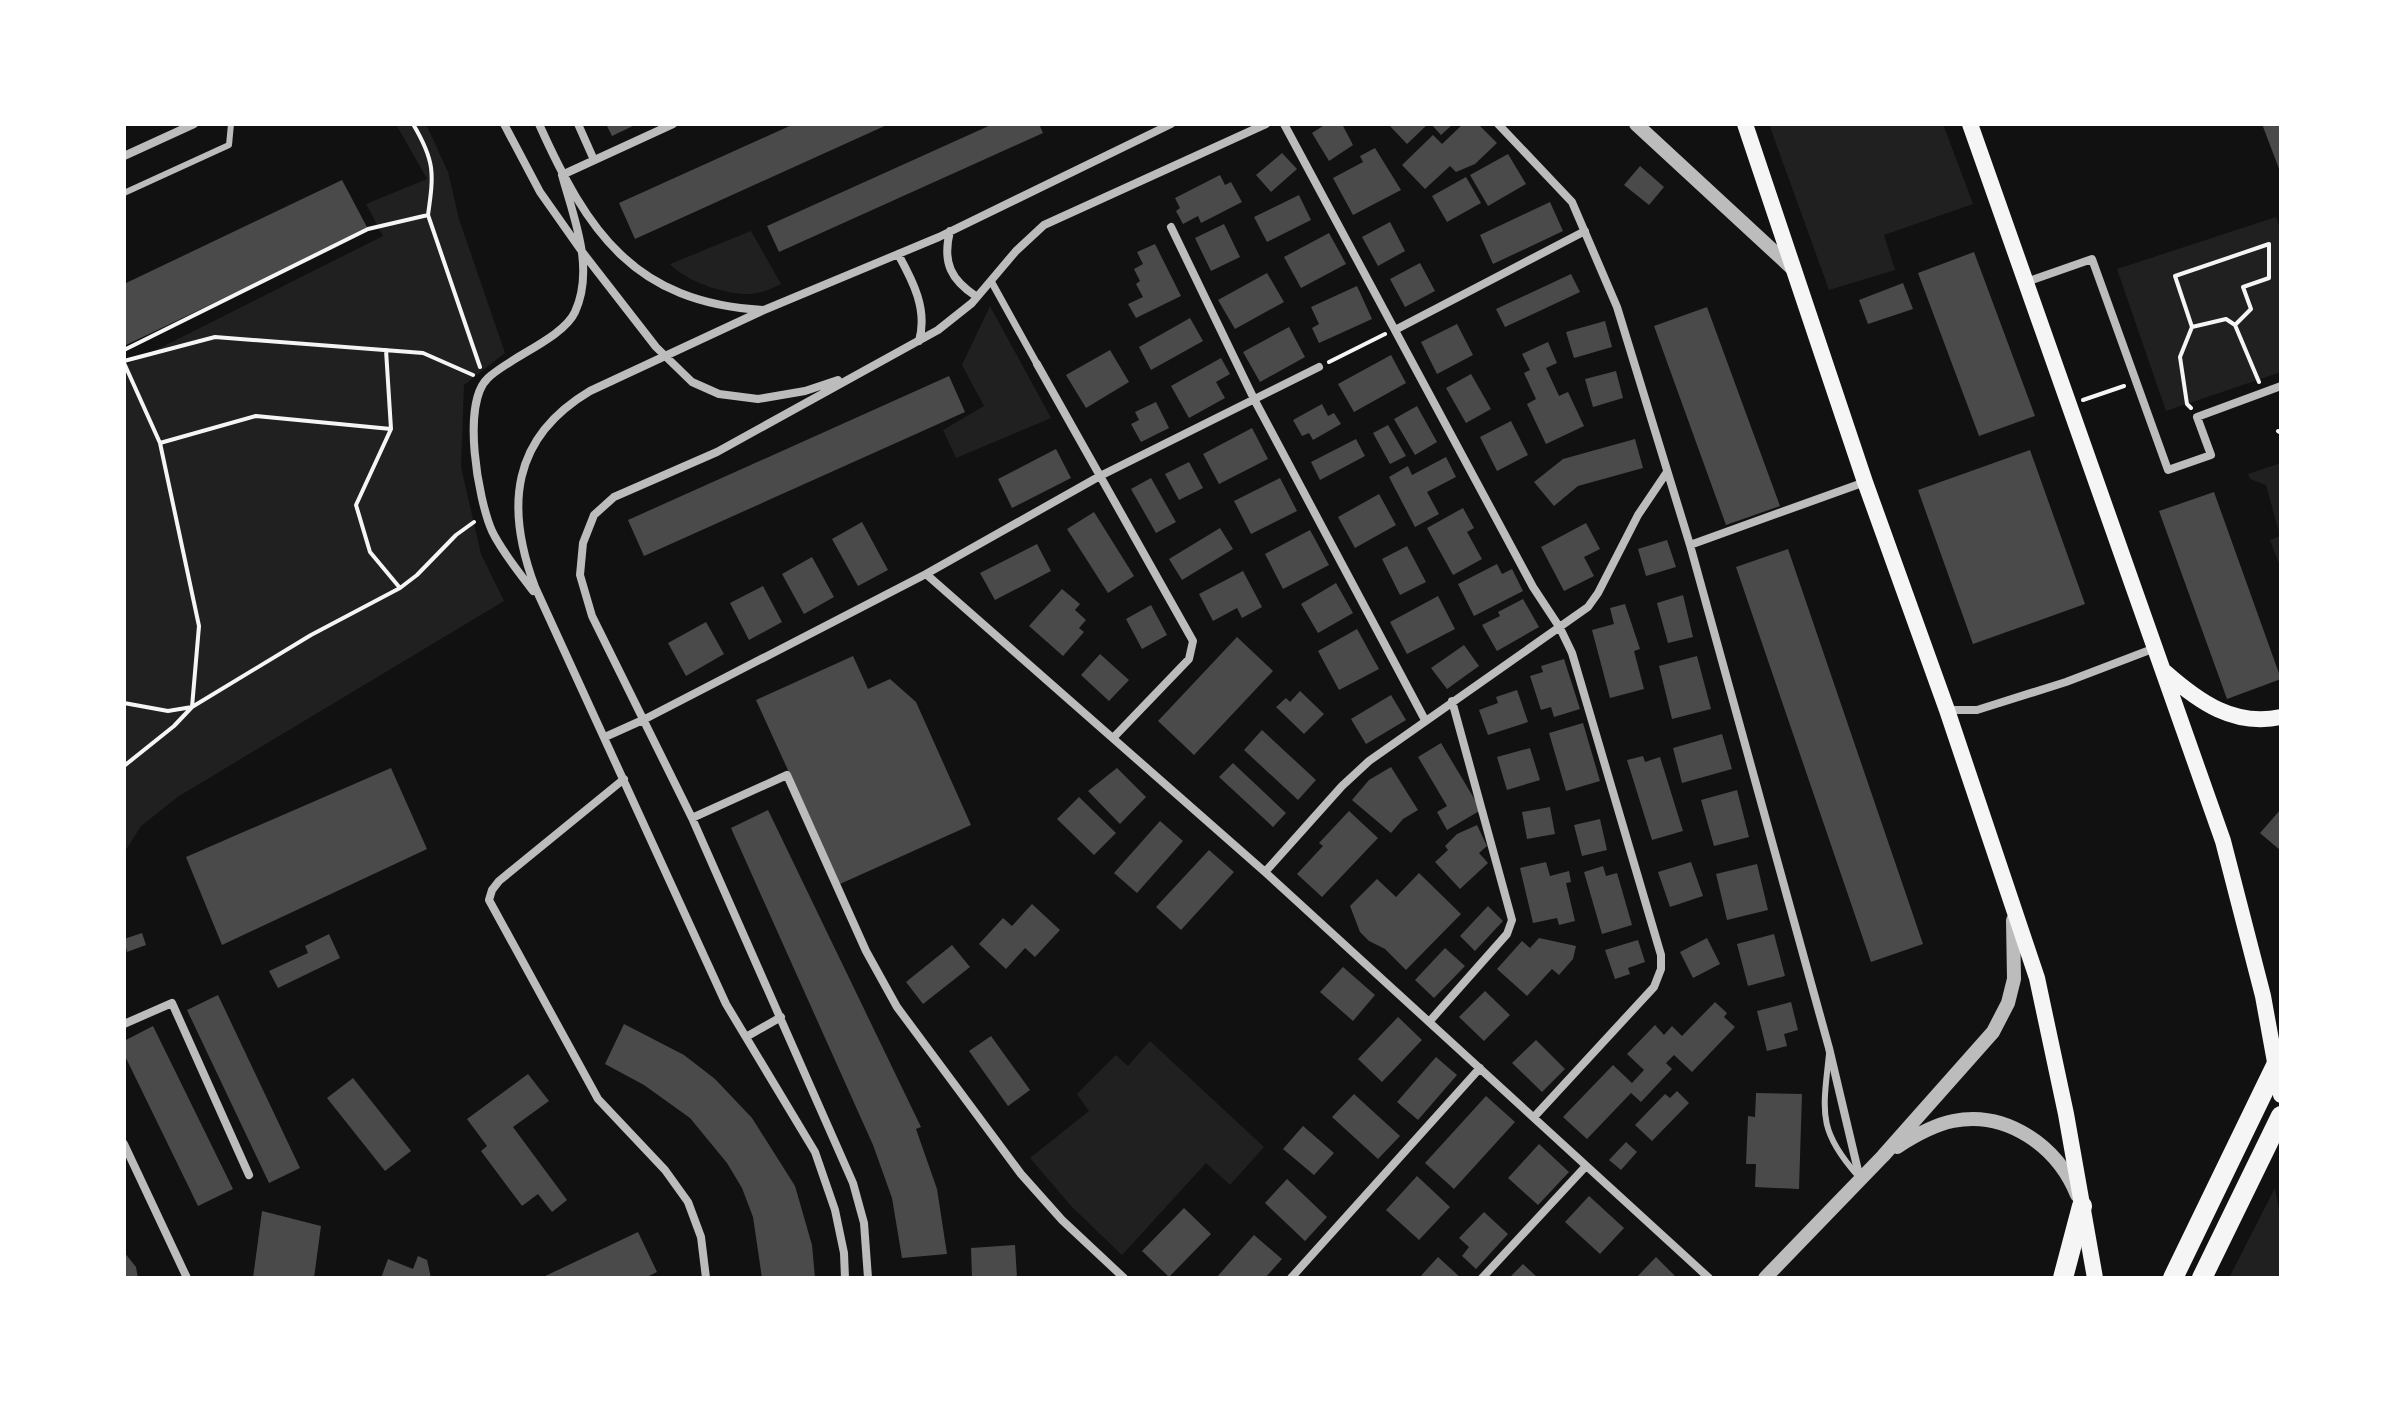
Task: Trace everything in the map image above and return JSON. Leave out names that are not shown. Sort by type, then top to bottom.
[{"type":"highway","points":[[2173,1278],[2281,1055]]},
{"type":"highway","points":[[2202,1278],[2281,1116]]},
{"type":"highway","points":[[2063,1278],[2082,1206]]},
{"type":"main road","points":[[1745,124],[2040,989],[2095,1278]]},
{"type":"main road","points":[[1970,124],[2223,841],[2263,996],[2281,1095]]},
{"type":"main road","points":[[2163,671],[2191,695],[2240,719],[2281,717]]},
{"type":"street","points":[[124,156],[194,124]]},
{"type":"street","points":[[504,124],[540,192],[583,253],[678,371],[705,389],[726,396],[767,398],[805,391],[854,375]]},
{"type":"street","points":[[539,124],[562,175],[599,233],[615,252],[637,269],[704,301],[734,308],[764,310]]},
{"type":"street","points":[[578,124],[594,160]]},
{"type":"street","points":[[562,175],[673,124]]},
{"type":"street","points":[[845,1278],[844,1253],[835,1210],[815,1152],[726,1004],[543,605],[521,544],[517,509],[520,479],[545,427],[564,408],[603,384],[764,310],[950,231],[1171,124]]},
{"type":"street","points":[[868,1278],[864,1228],[854,1186],[692,818],[597,628],[582,584],[580,564],[585,534],[594,515],[607,501],[717,452],[946,324],[977,297],[1031,236],[1050,222],[1266,124]]},
{"type":"street","points":[[1284,124],[1533,587],[1560,628],[1576,664],[1662,963],[1657,982],[1650,991],[1534,1117]]},
{"type":"street","points":[[1498,124],[1565,194],[1585,231],[1617,307],[1690,545],[1829,1048],[1860,1179]]},
{"type":"street","points":[[1636,124],[1796,272]]},
{"type":"street","points":[[1976,124],[1977,146]]},
{"type":"street","points":[[543,605],[501,546],[486,514],[472,429],[474,406],[485,381],[569,321],[580,298],[583,253],[562,175]]},
{"type":"street","points":[[1171,227],[1254,399],[1425,720]]},
{"type":"street","points":[[950,231],[947,251],[950,271],[959,284],[977,297]]},
{"type":"street","points":[[1395,330],[1585,231]]},
{"type":"street","points":[[898,254],[921,307],[919,341]]},
{"type":"street","points":[[2026,282],[2092,259],[2168,470],[2211,455],[2197,417],[2281,386]]},
{"type":"street","points":[[991,281],[1193,644],[1187,662],[1113,738]]},
{"type":"street","points":[[605,737],[926,574],[1100,476],[1319,367]]},
{"type":"street","points":[[1265,872],[1355,774],[1425,720],[1585,609],[1596,597],[1638,515],[1667,472]]},
{"type":"street","points":[[1690,545],[1865,482]]},
{"type":"street","points":[[926,574],[1265,872],[1709,1278]]},
{"type":"street","points":[[1947,710],[1977,710],[2066,682],[2155,648]]},
{"type":"street","points":[[1429,1022],[1509,931],[1512,920],[1452,701]]},
{"type":"street","points":[[692,818],[787,775],[866,951],[897,1007],[1021,1174],[1062,1220],[1124,1278]]},
{"type":"street","points":[[624,779],[499,881],[489,900],[600,1103],[665,1170],[688,1202],[701,1237],[706,1278]]},
{"type":"street","points":[[1765,1278],[1883,1156],[1986,1042],[2004,1013],[2011,991],[2015,963],[2012,900]]},
{"type":"street","points":[[124,1024],[172,1003],[249,1175]]},
{"type":"street","points":[[746,1037],[781,1017]]},
{"type":"street","points":[[1291,1278],[1480,1068]]},
{"type":"street","points":[[1883,1156],[1921,1133],[1952,1121],[1973,1119],[2003,1124],[2024,1133],[2054,1158],[2069,1178],[2082,1206]]},
{"type":"street","points":[[124,1144],[187,1278]]},
{"type":"street","points":[[1482,1278],[1586,1166]]},
{"type":"lane","points":[[124,193],[229,145],[231,124]]},
{"type":"lane","points":[[1829,1048],[1825,1101],[1827,1131],[1840,1156],[1860,1179]]},
{"type":"path","points":[[413,124],[426,146],[434,173],[428,215],[485,381]]},
{"type":"path","points":[[124,350],[368,229],[428,215]]},
{"type":"path","points":[[2197,417],[2187,404],[2180,357],[2192,327],[2175,276],[2269,244],[2269,278],[2243,287],[2251,309],[2235,325]]},
{"type":"path","points":[[2192,327],[2226,319],[2235,325],[2264,392]]},
{"type":"path","points":[[1319,367],[1395,330]]},
{"type":"path","points":[[192,707],[199,626],[160,443],[124,362],[215,337],[423,353],[485,381]]},
{"type":"path","points":[[386,350],[391,429],[356,505],[370,552],[400,588]]},
{"type":"path","points":[[2069,405],[2136,382]]},
{"type":"path","points":[[160,443],[256,416],[391,429]]},
{"type":"path","points":[[124,766],[174,726],[192,707],[311,635],[400,588],[456,535],[486,514]]},
{"type":"path","points":[[124,703],[168,711],[192,707]]},
{"type":"shaded area","points":[[396,124],[426,124],[448,172],[459,219],[505,353],[464,385],[461,467],[481,554],[504,601],[179,796],[141,826],[124,853],[124,366],[383,236],[366,204],[427,179]]},
{"type":"shaded area","points":[[1769,124],[1943,124],[1973,204],[1884,235],[1895,270],[1829,290]]},
{"type":"shaded area","points":[[2276,217],[2281,232],[2281,372],[2166,411],[2117,269]]},
{"type":"shaded area","points":[[751,231],[781,284],[759,293],[741,294],[697,282],[670,264]]},
{"type":"shaded area","points":[[990,306],[1051,418],[956,458],[943,430],[984,406],[962,365]]},
{"type":"shaded area","points":[[2281,463],[2281,569],[2270,540],[2280,536],[2266,485],[2250,479],[2248,474]]},
{"type":"shaded area","points":[[1150,1041],[1264,1147],[1230,1185],[1206,1163],[1122,1255],[1072,1207],[1030,1158],[1089,1111],[1077,1094],[1116,1055],[1128,1066]]},
{"type":"shaded area","points":[[2275,1188],[2281,1221],[2281,1278],[2229,1278]]},
{"type":"building","points":[[606,124],[637,124],[612,136]]},
{"type":"building","points":[[794,124],[889,124],[635,239],[619,203]]},
{"type":"building","points":[[993,124],[1039,124],[1043,133],[779,252],[767,226]]},
{"type":"building","points":[[1326,124],[1342,124],[1353,145],[1329,161],[1312,133]]},
{"type":"building","points":[[1388,124],[1428,124],[1407,144]]},
{"type":"building","points":[[1431,124],[1453,124],[1441,135]]},
{"type":"building","points":[[1463,124],[1478,124],[1497,143],[1475,164],[1456,172],[1450,166],[1425,189],[1402,165],[1433,135],[1442,144]]},
{"type":"building","points":[[2262,124],[2281,124],[2281,174]]},
{"type":"building","points":[[1375,148],[1401,190],[1353,215],[1333,178],[1363,162],[1360,156]]},
{"type":"building","points":[[1282,153],[1297,169],[1271,192],[1256,175]]},
{"type":"building","points":[[1508,154],[1526,184],[1488,206],[1470,175]]},
{"type":"building","points":[[1640,166],[1664,187],[1649,205],[1624,185]]},
{"type":"building","points":[[1220,175],[1225,185],[1231,182],[1242,202],[1201,223],[1198,216],[1183,224],[1176,211],[1180,208],[1175,198]]},
{"type":"building","points":[[1466,177],[1481,203],[1447,222],[1432,196]]},
{"type":"building","points":[[342,180],[368,229],[124,346],[124,284]]},
{"type":"building","points":[[1299,195],[1311,220],[1267,242],[1254,217]]},
{"type":"building","points":[[1550,202],[1563,231],[1493,264],[1480,235]]},
{"type":"building","points":[[1390,222],[1405,251],[1378,266],[1362,237]]},
{"type":"building","points":[[1224,224],[1240,257],[1211,271],[1195,238]]},
{"type":"building","points":[[1329,233],[1346,264],[1301,288],[1284,257]]},
{"type":"building","points":[[1155,244],[1181,296],[1136,318],[1128,304],[1143,297],[1136,284],[1140,281],[1134,269],[1143,264],[1137,252]]},
{"type":"building","points":[[1974,252],[2035,416],[1979,436],[1918,273]]},
{"type":"building","points":[[1420,263],[1435,291],[1405,307],[1390,279]]},
{"type":"building","points":[[1267,273],[1284,302],[1235,329],[1218,300]]},
{"type":"building","points":[[1571,274],[1580,292],[1505,327],[1496,309]]},
{"type":"building","points":[[1903,283],[1913,309],[1868,324],[1859,300]]},
{"type":"building","points":[[1357,286],[1372,319],[1319,343],[1312,328],[1319,324],[1311,307]]},
{"type":"building","points":[[1707,307],[1780,506],[1726,525],[1654,326]]},
{"type":"building","points":[[1190,318],[1203,341],[1151,370],[1139,347]]},
{"type":"building","points":[[1605,321],[1612,347],[1574,358],[1566,332]]},
{"type":"building","points":[[1457,324],[1473,355],[1437,374],[1421,342]]},
{"type":"building","points":[[1289,327],[1305,357],[1260,382],[1243,352]]},
{"type":"building","points":[[1548,342],[1557,363],[1546,368],[1559,396],[1568,392],[1584,426],[1546,444],[1527,404],[1536,399],[1524,373],[1530,370],[1522,354]]},
{"type":"building","points":[[1110,350],[1129,382],[1086,408],[1066,375]]},
{"type":"building","points":[[1391,355],[1406,383],[1354,412],[1338,384]]},
{"type":"building","points":[[1221,358],[1230,374],[1216,382],[1225,398],[1189,418],[1171,386]]},
{"type":"building","points":[[1616,371],[1623,398],[1593,407],[1585,379]]},
{"type":"building","points":[[1471,374],[1491,409],[1466,423],[1446,388]]},
{"type":"building","points":[[949,376],[965,412],[644,556],[628,520]]},
{"type":"building","points":[[1156,402],[1169,428],[1141,442],[1131,424],[1139,420],[1135,412]]},
{"type":"building","points":[[1322,404],[1328,416],[1334,413],[1341,424],[1313,440],[1309,433],[1302,436],[1293,420]]},
{"type":"building","points":[[1417,406],[1437,442],[1415,455],[1394,419]]},
{"type":"building","points":[[1511,421],[1528,455],[1497,471],[1480,437]]},
{"type":"building","points":[[1388,425],[1406,456],[1390,464],[1373,433]]},
{"type":"building","points":[[1252,428],[1268,459],[1219,484],[1203,454]]},
{"type":"building","points":[[1356,439],[1365,456],[1320,480],[1311,462]]},
{"type":"building","points":[[1635,439],[1643,468],[1578,486],[1554,506],[1534,482],[1563,459]]},
{"type":"building","points":[[1056,449],[1071,478],[1012,508],[998,479]]},
{"type":"building","points":[[2030,450],[2085,604],[1973,644],[1918,490]]},
{"type":"building","points":[[1446,457],[1456,477],[1427,492],[1439,514],[1415,527],[1389,477],[1408,466],[1412,475]]},
{"type":"building","points":[[1189,462],[1203,488],[1179,500],[1165,474]]},
{"type":"building","points":[[1151,478],[1176,522],[1156,533],[1131,489]]},
{"type":"building","points":[[1280,478],[1297,511],[1251,534],[1234,501]]},
{"type":"building","points":[[2214,492],[2281,679],[2227,699],[2159,511]]},
{"type":"building","points":[[1379,494],[1396,525],[1355,548],[1338,517]]},
{"type":"building","points":[[1463,508],[1474,528],[1467,532],[1482,559],[1453,575],[1427,528]]},
{"type":"building","points":[[1094,512],[1134,576],[1108,593],[1067,529]]},
{"type":"building","points":[[862,522],[888,570],[858,586],[832,539]]},
{"type":"building","points":[[1586,523],[1600,549],[1584,557],[1594,576],[1564,591],[1541,547]]},
{"type":"building","points":[[1220,528],[1233,549],[1182,580],[1169,559]]},
{"type":"building","points":[[1310,530],[1329,565],[1283,589],[1265,554]]},
{"type":"building","points":[[1667,540],[1676,567],[1646,576],[1638,549]]},
{"type":"building","points":[[1037,544],[1051,571],[995,600],[980,573]]},
{"type":"building","points":[[1407,546],[1426,582],[1400,595],[1382,559]]},
{"type":"building","points":[[1788,549],[1923,944],[1871,962],[1736,567]]},
{"type":"building","points":[[812,557],[834,597],[804,614],[782,574]]},
{"type":"building","points":[[1497,564],[1502,574],[1512,569],[1523,591],[1474,616],[1458,584]]},
{"type":"building","points":[[1243,571],[1262,607],[1242,618],[1237,608],[1213,621],[1199,594]]},
{"type":"building","points":[[1336,583],[1353,613],[1318,633],[1301,604]]},
{"type":"building","points":[[763,586],[782,622],[749,640],[730,603]]},
{"type":"building","points":[[1062,589],[1080,604],[1075,610],[1086,620],[1079,628],[1084,632],[1063,656],[1029,626]]},
{"type":"building","points":[[1683,595],[1693,637],[1668,643],[1657,603]]},
{"type":"building","points":[[1438,596],[1455,629],[1407,654],[1390,622]]},
{"type":"building","points":[[1523,599],[1539,627],[1497,651],[1482,625],[1500,616],[1498,612]]},
{"type":"building","points":[[1625,604],[1640,649],[1634,651],[1644,689],[1610,698],[1592,630],[1614,624],[1610,608]]},
{"type":"building","points":[[1151,605],[1167,635],[1142,649],[1126,619]]},
{"type":"building","points":[[706,622],[724,654],[686,676],[668,643]]},
{"type":"building","points":[[1357,629],[1379,669],[1339,690],[1318,651]]},
{"type":"building","points":[[1237,637],[1273,671],[1194,755],[1158,721]]},
{"type":"building","points":[[1464,645],[1479,666],[1447,689],[1431,668]]},
{"type":"building","points":[[1100,654],[1129,680],[1109,701],[1081,675]]},
{"type":"building","points":[[853,656],[868,689],[890,679],[916,702],[971,825],[840,884],[756,700]]},
{"type":"building","points":[[1697,656],[1711,709],[1672,719],[1659,666]]},
{"type":"building","points":[[1564,659],[1580,709],[1554,717],[1551,707],[1541,710],[1530,676],[1543,672],[1541,666]]},
{"type":"building","points":[[1517,690],[1528,722],[1488,735],[1479,710],[1498,703],[1496,697]]},
{"type":"building","points":[[1300,691],[1324,714],[1304,734],[1276,707],[1286,698],[1290,702]]},
{"type":"building","points":[[1391,695],[1406,720],[1366,744],[1351,719]]},
{"type":"building","points":[[1583,723],[1600,781],[1566,791],[1549,733]]},
{"type":"building","points":[[1262,730],[1316,780],[1298,800],[1244,750]]},
{"type":"building","points":[[1722,734],[1732,769],[1682,783],[1673,748]]},
{"type":"building","points":[[1441,743],[1481,810],[1447,830],[1437,812],[1447,806],[1418,757]]},
{"type":"building","points":[[1530,748],[1540,780],[1507,790],[1497,757]]},
{"type":"building","points":[[1643,756],[1645,762],[1660,757],[1683,831],[1652,840],[1627,760]]},
{"type":"building","points":[[1233,763],[1286,813],[1273,827],[1219,777]]},
{"type":"building","points":[[1391,767],[1418,810],[1403,819],[1391,833],[1352,800],[1369,780]]},
{"type":"building","points":[[391,768],[427,849],[222,945],[186,857]]},
{"type":"building","points":[[1117,768],[1146,797],[1120,824],[1088,791]]},
{"type":"building","points":[[1737,790],[1749,837],[1714,846],[1701,800]]},
{"type":"building","points":[[1079,797],[1116,833],[1094,855],[1057,819]]},
{"type":"building","points":[[1550,807],[1555,834],[1527,839],[1522,812]]},
{"type":"building","points":[[2281,809],[2281,851],[2260,833]]},
{"type":"building","points":[[768,810],[921,1127],[916,1129],[937,1189],[947,1254],[902,1258],[892,1198],[873,1145],[731,828]]},
{"type":"building","points":[[1349,811],[1378,838],[1322,897],[1297,874],[1323,846],[1319,843]]},
{"type":"building","points":[[1600,819],[1607,850],[1582,856],[1574,825]]},
{"type":"building","points":[[1160,821],[1183,841],[1137,893],[1114,873]]},
{"type":"building","points":[[1477,825],[1487,846],[1479,853],[1488,863],[1460,889],[1435,862],[1448,850],[1445,846],[1457,834]]},
{"type":"building","points":[[1209,850],[1234,872],[1181,930],[1156,907]]},
{"type":"building","points":[[1546,862],[1550,876],[1569,871],[1571,882],[1566,883],[1575,921],[1559,925],[1557,918],[1533,923],[1520,868]]},
{"type":"building","points":[[1691,862],[1703,896],[1670,907],[1658,872]]},
{"type":"building","points":[[1757,864],[1768,910],[1727,920],[1716,874]]},
{"type":"building","points":[[1603,866],[1606,876],[1617,873],[1632,925],[1602,934],[1584,872]]},
{"type":"building","points":[[1419,873],[1461,914],[1406,970],[1385,949],[1360,932],[1350,906],[1377,879],[1396,897]]},
{"type":"building","points":[[1032,904],[1060,930],[1035,957],[1025,948],[1006,969],[979,944],[1003,918],[1012,926]]},
{"type":"building","points":[[1488,906],[1503,921],[1475,951],[1460,936]]},
{"type":"building","points":[[142,933],[146,945],[127,952],[124,939]]},
{"type":"building","points":[[329,934],[340,958],[278,988],[269,971],[308,953],[305,946]]},
{"type":"building","points":[[1774,934],[1785,976],[1748,986],[1737,944]]},
{"type":"building","points":[[1539,938],[1576,946],[1573,959],[1559,975],[1552,969],[1527,996],[1497,969],[1522,941],[1530,948]]},
{"type":"building","points":[[1707,938],[1720,964],[1693,978],[1680,952]]},
{"type":"building","points":[[1638,940],[1645,962],[1628,968],[1630,974],[1615,979],[1605,950]]},
{"type":"building","points":[[952,945],[970,967],[923,1004],[906,982]]},
{"type":"building","points":[[1445,948],[1465,966],[1434,998],[1415,980]]},
{"type":"building","points":[[1343,967],[1375,995],[1353,1021],[1320,992]]},
{"type":"building","points":[[1485,991],[1510,1015],[1484,1041],[1459,1017]]},
{"type":"building","points":[[218,995],[300,1168],[269,1183],[187,1010]]},
{"type":"building","points":[[1715,1002],[1727,1013],[1724,1017],[1735,1027],[1692,1072],[1674,1055],[1666,1063],[1672,1069],[1641,1102],[1631,1093],[1587,1139],[1563,1117],[1613,1065],[1632,1083],[1644,1070],[1627,1054],[1655,1025],[1664,1035],[1672,1026],[1682,1036]]},
{"type":"building","points":[[1791,1002],[1798,1030],[1784,1034],[1787,1046],[1767,1051],[1757,1011]]},
{"type":"building","points":[[1398,1017],[1422,1040],[1382,1082],[1358,1059]]},
{"type":"building","points":[[624,1024],[684,1055],[715,1079],[752,1118],[795,1186],[812,1245],[815,1278],[762,1278],[753,1217],[742,1188],[727,1163],[690,1118],[644,1085],[605,1064]]},
{"type":"building","points":[[153,1026],[233,1189],[198,1206],[124,1054],[124,1041]]},
{"type":"building","points":[[991,1036],[1030,1090],[1008,1106],[969,1051]]},
{"type":"building","points":[[1536,1040],[1565,1069],[1542,1092],[1512,1063]]},
{"type":"building","points":[[1436,1057],[1457,1075],[1418,1120],[1397,1102]]},
{"type":"building","points":[[528,1074],[549,1101],[513,1127],[567,1200],[552,1212],[538,1194],[522,1206],[481,1151],[487,1146],[467,1119]]},
{"type":"building","points":[[353,1078],[411,1151],[385,1171],[327,1098]]},
{"type":"building","points":[[1677,1091],[1689,1103],[1652,1141],[1635,1125],[1665,1094],[1670,1098]]},
{"type":"building","points":[[1756,1093],[1802,1094],[1799,1189],[1755,1187],[1756,1164],[1746,1164],[1748,1116],[1755,1117]]},
{"type":"building","points":[[1354,1094],[1400,1136],[1378,1159],[1332,1117]]},
{"type":"building","points":[[1486,1096],[1515,1122],[1454,1189],[1425,1163]]},
{"type":"building","points":[[1303,1126],[1334,1153],[1314,1175],[1283,1149]]},
{"type":"building","points":[[1626,1142],[1637,1152],[1621,1170],[1609,1160]]},
{"type":"building","points":[[1539,1144],[1569,1172],[1538,1205],[1508,1178]]},
{"type":"building","points":[[1417,1176],[1450,1207],[1419,1240],[1386,1210]]},
{"type":"building","points":[[1287,1179],[1327,1217],[1305,1241],[1265,1203]]},
{"type":"building","points":[[1589,1196],[1624,1228],[1600,1254],[1565,1222]]},
{"type":"building","points":[[1184,1208],[1211,1234],[1169,1277],[1142,1251]]},
{"type":"building","points":[[262,1211],[321,1226],[314,1278],[253,1278]]},
{"type":"building","points":[[1484,1212],[1508,1234],[1476,1269],[1462,1256],[1469,1247],[1459,1238]]},
{"type":"building","points":[[638,1232],[657,1272],[645,1278],[541,1278]]},
{"type":"building","points":[[1254,1235],[1282,1259],[1265,1278],[1216,1278]]},
{"type":"building","points":[[1015,1245],[1017,1278],[972,1278],[971,1248]]},
{"type":"building","points":[[124,1252],[136,1267],[138,1278],[124,1278]]},
{"type":"building","points":[[418,1256],[427,1260],[431,1278],[381,1278],[388,1259],[413,1269]]},
{"type":"building","points":[[1438,1257],[1461,1278],[1419,1278]]},
{"type":"building","points":[[1656,1257],[1677,1278],[1636,1278]]},
{"type":"building","points":[[1523,1264],[1538,1278],[1509,1278]]}]
